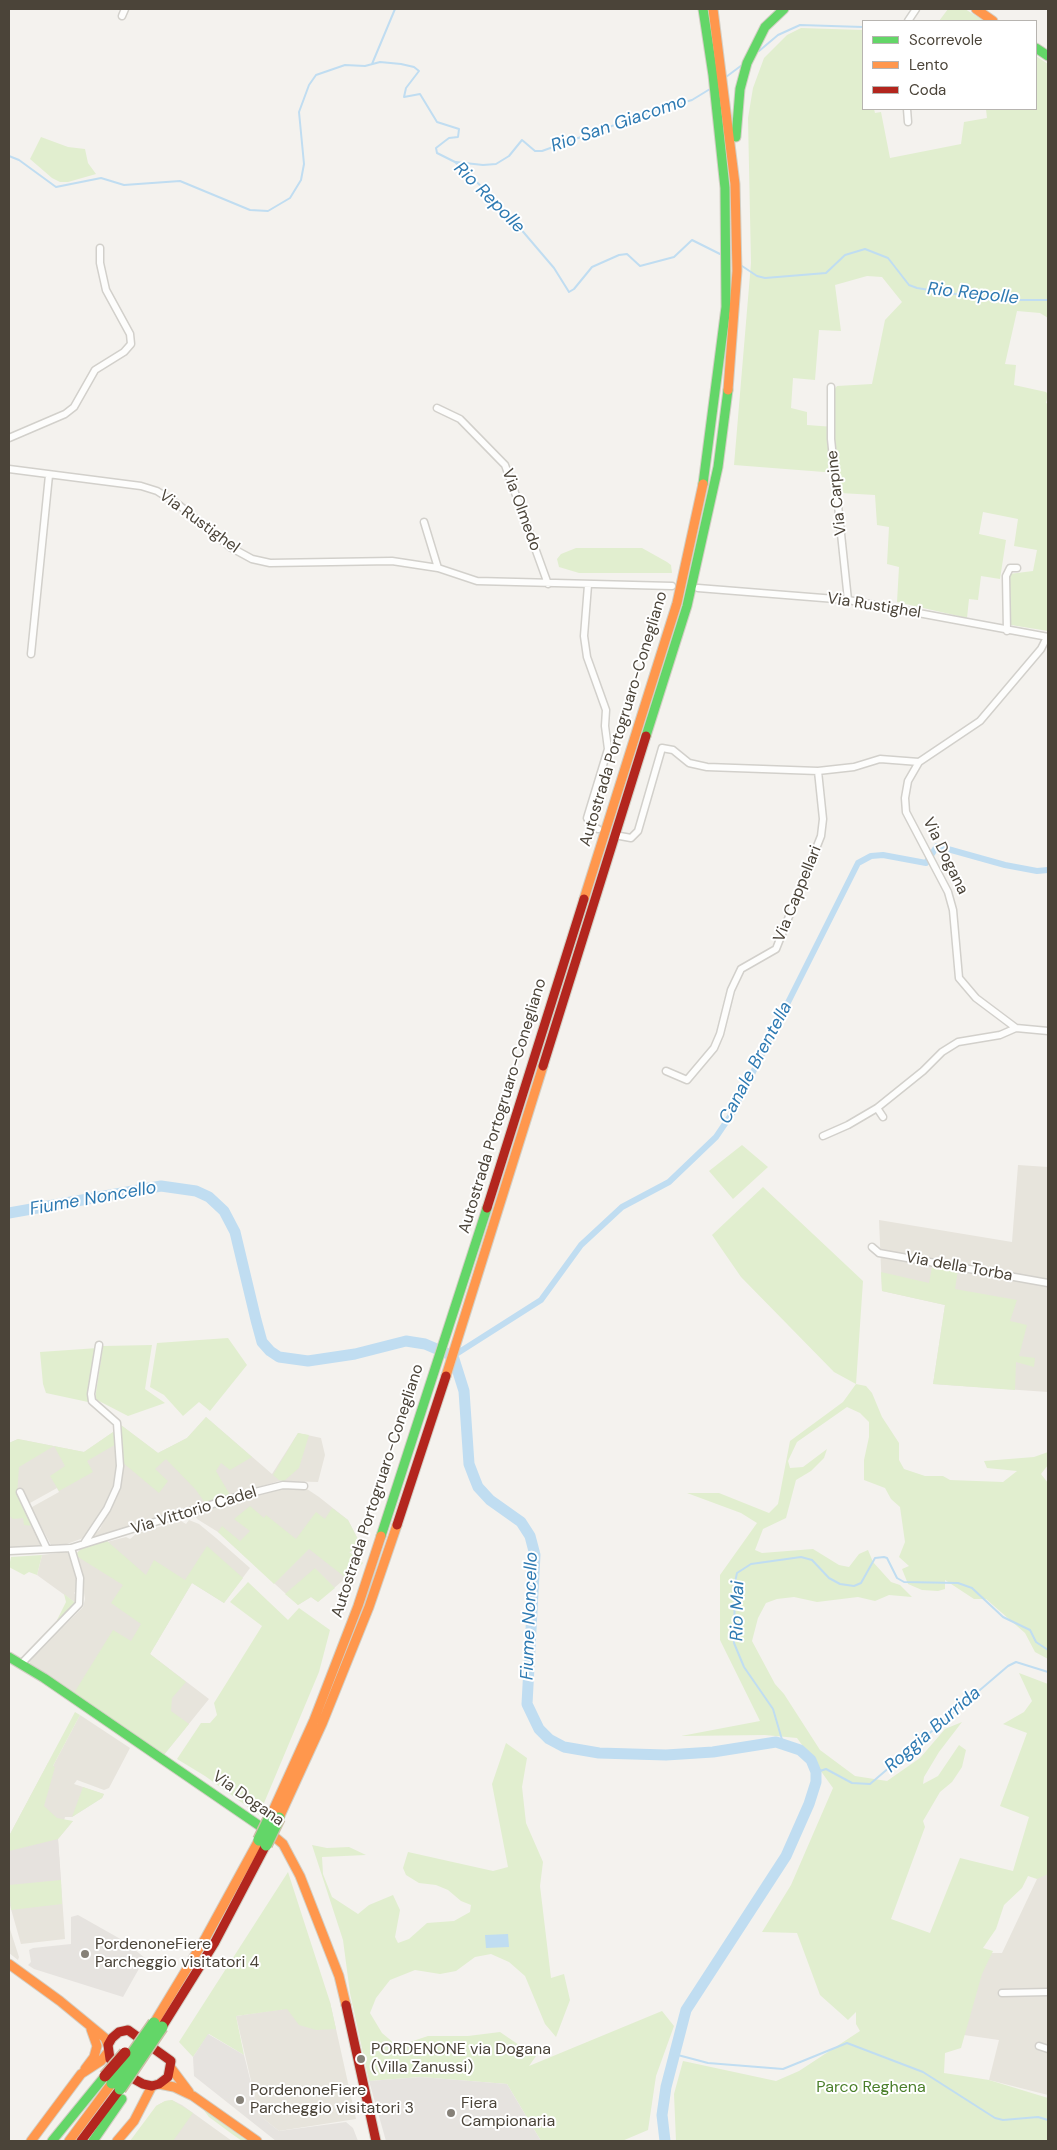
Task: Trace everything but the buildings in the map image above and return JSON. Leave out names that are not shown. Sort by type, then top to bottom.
[{"type":"main road","name":"Autostrada Portogruaro-Conegliano","points":[[703,9],[709,46],[718,73]]},
{"type":"main road","name":"Autostrada Portogruaro-Conegliano","points":[[158,2025],[179,1981],[275,1817],[314,1720],[364,1606],[429,1430],[678,603],[707,466],[732,280],[735,184],[718,73],[703,9]]},
{"type":"main road","points":[[733,234],[740,200],[736,124],[740,89],[753,48],[765,27],[784,9]]},
{"type":"main road","points":[[976,9],[991,20]]},
{"type":"main road","points":[[1037,49],[1048,56]]},
{"type":"main road","name":"Via Dogana","points":[[9,1657],[256,1822],[283,1844],[300,1876],[338,1976],[376,2141]]},
{"type":"main road","name":"Autostrada Portogruaro-Conegliano","points":[[81,2141],[116,2085],[158,2025],[182,1997],[238,1902],[262,1842]]},
{"type":"main road","points":[[9,1965],[60,2001],[105,2038],[116,2067],[144,2084],[174,2087],[193,2096],[257,2141]]},
{"type":"main road","points":[[60,2001],[70,2005],[104,2028],[119,2032],[128,2030],[132,2032],[167,2056],[171,2062],[168,2077],[155,2085],[134,2121],[117,2141]]},
{"type":"main road","points":[[31,2141],[94,2057],[97,2046],[93,2033],[87,2024]]},
{"type":"main road","points":[[93,2141],[116,2085],[158,2025]]},
{"type":"main road","points":[[81,2074],[101,2061],[119,2032]]},
{"type":"main road","points":[[171,2068],[193,2096]]},
{"type":"main road","points":[[52,2141],[116,2085]]},
{"type":"main road","name":"Autostrada Portogruaro-Conegliano","points":[[68,2141],[116,2085]]},
{"type":"street","points":[[122,16],[125,9]]},
{"type":"street","points":[[909,20],[916,9]]},
{"type":"street","points":[[907,110],[908,122]]},
{"type":"street","points":[[9,438],[65,414],[74,407],[95,370],[124,352],[131,344],[130,334],[106,290],[100,263],[100,248]]},
{"type":"street","name":"Via Carpine","points":[[831,387],[831,439],[848,600]]},
{"type":"street","name":"Via Olmedo","points":[[437,408],[460,419],[505,465],[548,584]]},
{"type":"street","name":"Via Rustighel","points":[[9,469],[140,486],[157,491],[179,505],[230,547],[252,559],[270,563],[392,561],[438,568],[477,581],[672,586]]},
{"type":"street","points":[[31,654],[49,475]]},
{"type":"street","points":[[424,522],[438,568]]},
{"type":"street","points":[[1007,631],[1006,576],[1010,568],[1017,568]]},
{"type":"street","points":[[588,585],[584,636],[587,657],[606,710],[605,726],[608,749],[587,818],[591,826],[598,829]]},
{"type":"street","name":"Via Rustighel","points":[[698,588],[848,600],[1007,631],[1048,637]]},
{"type":"street","points":[[620,836],[631,838],[638,831],[659,750],[664,746],[673,750],[689,764],[707,767],[818,771],[854,767],[880,759],[919,762],[980,721],[1041,649],[1048,637]]},
{"type":"street","name":"Via Dogana","points":[[919,762],[908,782],[906,812],[952,904],[957,972],[961,983],[976,998],[1016,1028]]},
{"type":"street","name":"Via Cappellari","points":[[666,1071],[687,1080],[714,1048],[720,1034],[731,990],[741,969],[776,949],[821,836],[823,819],[818,771]]},
{"type":"street","points":[[823,1136],[877,1108],[923,1071],[942,1052],[958,1042],[1000,1035],[1016,1028],[1048,1031]]},
{"type":"street","points":[[877,1108],[883,1117]]},
{"type":"street","name":"Via della Torba","points":[[872,1247],[879,1252],[1048,1283]]},
{"type":"street","points":[[85,1542],[107,1509],[117,1487],[120,1466],[117,1423],[92,1401],[91,1394],[99,1345]]},
{"type":"street","name":"Via Vittorio Cadel","points":[[9,1551],[72,1548],[85,1542],[128,1532],[239,1496],[283,1485],[304,1486]]},
{"type":"street","points":[[20,1492],[46,1549]]},
{"type":"street","points":[[22,1664],[79,1604],[80,1578],[72,1548]]},
{"type":"street","points":[[1002,1993],[1048,1992]]},
{"type":"street","points":[[1039,2046],[1048,2049]]},
{"type":"shaded area","points":[[1018,1165],[1048,1167],[1048,1392],[933,1384],[945,1305],[882,1291],[879,1220],[1012,1242]]},
{"type":"shaded area","points":[[206,1417],[272,1474],[298,1433],[321,1438],[325,1455],[318,1482],[279,1481],[95,1538],[94,1535],[100,1529],[121,1484],[122,1466],[109,1500],[86,1537],[67,1544],[51,1545],[32,1510],[32,1507],[59,1492],[57,1488],[30,1503],[22,1492],[17,1494],[42,1545],[40,1547],[13,1548],[9,1546],[9,1443],[18,1439],[84,1452],[116,1430],[113,1419],[158,1453],[187,1438]]},
{"type":"shaded area","points":[[281,1488],[307,1489],[319,1497],[348,1520],[362,1547],[349,1552],[363,1563],[318,1602],[311,1597],[298,1605],[218,1532],[197,1519],[194,1514]]},
{"type":"shaded area","points":[[189,1520],[199,1524],[250,1568],[224,1603],[192,1583],[150,1654],[209,1699],[163,1756],[30,1665],[30,1661],[83,1607],[85,1599],[77,1553],[80,1549],[126,1537],[130,1539],[137,1533],[181,1521],[186,1524]]},
{"type":"shaded area","points":[[67,1552],[71,1557],[78,1582],[78,1589],[74,1593],[78,1597],[77,1604],[37,1575],[42,1555]]},
{"type":"shaded area","points":[[80,1715],[130,1748],[109,1788],[104,1790],[77,1780],[74,1784],[104,1794],[102,1798],[72,1817],[65,1817],[64,1821],[73,1821],[58,1839],[65,1939],[21,1944],[9,1902],[9,1836],[48,1763],[53,1766]]},
{"type":"shaded area","points":[[58,1839],[61,1880],[9,1885],[9,1851]]},
{"type":"shaded area","points":[[1048,1870],[1048,2095],[989,2080],[999,2040],[964,2035],[977,1974],[986,1953],[1002,1953],[1037,1879],[1043,1871]]},
{"type":"shaded area","name":"PordenoneFiere Parcheggio visitatori 4","points":[[78,1915],[124,1941],[145,1958],[123,1997],[34,1969],[28,1965],[31,1962],[29,1950],[33,1948],[71,1944],[71,1917]]},
{"type":"shaded area","points":[[9,1926],[19,1957],[18,1960],[9,1953]]},
{"type":"shaded area","points":[[330,2002],[356,2119],[279,2131],[259,2115],[236,2016]]},
{"type":"shaded area","name":"PordenoneFiere Parcheggio visitatori 3","points":[[208,2034],[244,2055],[259,2115],[279,2131],[346,2122],[353,2128],[358,2141],[276,2141],[194,2076],[193,2057]]},
{"type":"shaded area","name":"Fiera Campionaria","points":[[421,2077],[507,2084],[541,2141],[386,2141],[369,2081]]},
{"type":"shaded area","points":[[172,2100],[182,2105],[232,2141],[149,2141],[156,2106],[165,2101]]},
{"type":"green space","points":[[948,9],[965,9],[982,20],[940,20]]},
{"type":"green space","points":[[801,28],[862,30],[862,110],[874,110],[875,113],[881,112],[890,158],[961,144],[964,122],[987,118],[986,110],[1037,110],[1037,57],[1048,64],[1048,318],[1040,313],[1017,311],[1005,364],[1016,365],[1014,385],[1046,392],[1048,395],[1046,403],[1048,404],[1048,631],[1011,625],[1009,574],[1033,571],[1037,550],[1014,546],[1018,519],[983,512],[979,534],[1006,540],[1000,579],[981,576],[978,600],[969,599],[967,618],[897,602],[899,567],[887,564],[889,527],[877,525],[875,495],[840,493],[837,473],[734,465],[751,263],[748,118],[753,88],[764,58],[787,35]],"holes":[[[867,276],[882,277],[902,302],[885,320],[872,384],[837,386],[834,390],[834,427],[807,425],[807,412],[791,408],[793,378],[815,380],[819,330],[841,331],[835,285]]]},
{"type":"green space","points":[[41,137],[68,147],[85,149],[88,163],[96,174],[68,182],[60,182],[52,178],[30,159]]},
{"type":"green space","points":[[576,548],[642,548],[671,565],[672,573],[579,573],[559,567],[557,559],[561,554]]},
{"type":"green space","points":[[742,1145],[768,1167],[733,1199],[709,1171]]},
{"type":"green space","points":[[763,1187],[863,1281],[856,1384],[834,1372],[741,1277],[712,1235]]},
{"type":"green space","points":[[932,1267],[958,1270],[955,1289],[1017,1300],[1010,1321],[1027,1325],[1019,1356],[1035,1358],[1034,1367],[1016,1362],[1015,1390],[933,1384],[945,1305],[882,1291],[881,1272],[929,1283]]},
{"type":"green space","points":[[228,1338],[247,1365],[210,1411],[199,1402],[183,1416],[164,1395],[150,1387],[157,1343]]},
{"type":"green space","points":[[152,1345],[145,1389],[165,1403],[128,1416],[95,1399],[103,1346]]},
{"type":"green space","points":[[98,1348],[88,1402],[46,1393],[43,1384],[40,1352]]},
{"type":"green space","name":"Parco Reghena","points":[[856,1384],[866,1386],[872,1393],[882,1417],[899,1443],[899,1460],[904,1469],[925,1476],[943,1476],[950,1480],[1003,1482],[1017,1471],[987,1468],[984,1461],[1034,1457],[1048,1452],[1048,1465],[1041,1474],[1048,1483],[1048,1659],[1035,1652],[1025,1633],[986,1599],[974,1599],[945,1580],[945,1589],[938,1591],[922,1590],[908,1584],[902,1569],[909,1566],[899,1557],[905,1542],[900,1507],[891,1499],[885,1488],[864,1480],[864,1460],[869,1437],[869,1422],[860,1413],[847,1407],[797,1442],[788,1461],[790,1468],[803,1467],[827,1449],[824,1458],[811,1471],[796,1480],[786,1518],[763,1529],[755,1550],[762,1553],[813,1549],[839,1565],[849,1567],[859,1554],[868,1550],[873,1562],[891,1582],[900,1585],[912,1597],[889,1595],[875,1601],[858,1597],[817,1602],[794,1597],[777,1599],[766,1603],[758,1618],[752,1641],[775,1684],[784,1694],[820,1750],[855,1776],[887,1781],[920,1758],[945,1729],[962,1722],[939,1752],[924,1777],[923,1784],[938,1776],[959,1745],[966,1750],[962,1767],[952,1782],[940,1792],[923,1821],[925,1827],[891,1919],[930,1933],[960,1858],[1013,1871],[1029,1817],[1000,1806],[1027,1733],[1003,1724],[1024,1712],[1032,1701],[1019,1673],[1048,1684],[1048,1874],[1037,1879],[1028,1876],[1022,1888],[1004,1905],[996,1929],[983,1948],[993,1951],[982,1974],[961,2048],[945,2053],[944,2073],[989,2080],[1048,2098],[1048,2141],[676,2141],[674,2094],[683,2061],[776,2081],[799,2071],[860,2031],[856,2024],[856,2012],[848,2020],[820,1995],[797,1933],[762,1932],[791,1885],[833,1788],[797,1738],[765,1735],[681,1736],[760,1721],[720,1640],[720,1575],[757,1523],[741,1513],[687,1493],[719,1493],[769,1513],[778,1504],[790,1441],[843,1402]]},
{"type":"green space","points":[[206,1417],[252,1457],[230,1470],[221,1463],[216,1471],[230,1495],[205,1503],[196,1490],[166,1459],[155,1469],[168,1481],[159,1493],[122,1462],[118,1443],[87,1461],[93,1472],[59,1491],[50,1476],[65,1466],[54,1446],[84,1452],[116,1430],[113,1419],[158,1453],[187,1438]]},
{"type":"green space","points":[[298,1433],[309,1435],[299,1468],[284,1481],[279,1480],[273,1475]]},
{"type":"green space","points":[[18,1439],[54,1446],[19,1467],[17,1495],[33,1526],[24,1525],[23,1518],[13,1519],[9,1516],[9,1443]]},
{"type":"green space","points":[[250,1506],[264,1518],[266,1515],[296,1539],[316,1512],[325,1519],[332,1508],[348,1520],[362,1547],[349,1552],[363,1563],[346,1578],[309,1549],[274,1584],[218,1532],[222,1526],[240,1541],[250,1531],[234,1519]]},
{"type":"green space","points":[[107,1541],[146,1575],[154,1560],[185,1580],[207,1546],[243,1578],[224,1603],[192,1583],[150,1654],[186,1682],[172,1698],[171,1711],[189,1724],[163,1756],[74,1693],[113,1630],[131,1641],[141,1624],[111,1603],[123,1585],[78,1557],[77,1553],[84,1547]]},
{"type":"green space","points":[[42,1555],[37,1575],[29,1572],[24,1575],[9,1567],[11,1557]]},
{"type":"green space","points":[[315,1568],[335,1588],[318,1602],[311,1597],[298,1605],[285,1594]]},
{"type":"green space","points":[[248,1582],[288,1620],[299,1608],[330,1630],[319,1672],[259,1815],[205,1776],[177,1759],[201,1723],[210,1723],[217,1715],[214,1703],[262,1626],[230,1602]]},
{"type":"green space","points":[[64,1594],[77,1604],[60,1622],[57,1620],[66,1602]]},
{"type":"green space","points":[[75,1712],[80,1715],[53,1766],[55,1767],[44,1806],[57,1818],[73,1821],[58,1839],[9,1851],[9,1836]]},
{"type":"green space","points":[[506,1743],[527,1758],[522,1787],[526,1823],[543,1862],[540,1886],[551,1978],[564,1974],[570,2000],[556,2037],[545,2024],[525,1976],[509,1962],[491,1954],[475,1957],[456,1971],[440,1974],[415,1970],[390,1980],[376,1998],[370,2013],[382,2033],[395,2044],[410,2042],[428,2036],[468,2036],[500,2032],[519,2045],[541,2049],[529,2066],[662,2011],[674,2026],[656,2076],[648,2130],[622,2141],[541,2141],[507,2084],[421,2077],[369,2081],[350,1993],[343,1940],[312,1845],[327,1848],[349,1847],[366,1855],[322,1857],[323,1874],[332,1897],[358,1914],[369,1905],[393,1895],[400,1910],[395,1937],[398,1943],[409,1939],[427,1923],[454,1921],[470,1912],[471,1905],[461,1901],[448,1890],[436,1885],[419,1883],[406,1875],[403,1868],[408,1852],[493,1871],[508,1867],[492,1784]]},
{"type":"green space","points":[[83,1787],[104,1794],[102,1798],[72,1817]]},
{"type":"green space","points":[[288,1872],[330,2002],[336,2029],[316,2030],[299,2025],[287,2009],[236,2016],[244,2055],[209,2034],[193,2057],[179,2042]]},
{"type":"green space","points":[[61,1880],[62,1904],[11,1910],[9,1885]]},
{"type":"green space","points":[[172,2100],[193,2113],[173,2141],[130,2141],[156,2106],[165,2101]]},
{"type":"green space","points":[[202,2108],[248,2141],[242,2141],[232,2134],[209,2117]]},
{"type":"water","points":[[508,1934],[509,1947],[486,1948],[485,1935]]},
{"type":"waterway","points":[[372,64],[395,9]]},
{"type":"waterway","name":"Rio San Giacomo","points":[[759,51],[778,35],[800,25],[862,27]]},
{"type":"waterway","name":"Rio Repolle","points":[[9,156],[19,160],[56,187],[101,178],[124,185],[180,181],[250,210],[268,211],[290,198],[301,180],[304,164],[299,112],[309,85],[316,75],[345,65],[365,66],[380,62],[401,64],[414,67],[419,71],[406,88],[404,97],[420,94],[437,122],[459,129],[458,137],[449,138],[445,141],[436,148],[437,153],[455,162],[496,200],[554,268],[569,292],[574,289],[592,267],[619,255],[627,254],[640,266],[674,257],[692,240],[720,254]]},
{"type":"waterway","name":"Rio San Giacomo","points":[[726,77],[742,65]]},
{"type":"waterway","name":"Rio San Giacomo","points":[[456,162],[483,165],[496,164],[509,156],[522,140],[535,151],[542,151],[648,113],[692,100],[710,89]]},
{"type":"waterway","name":"Rio Repolle","points":[[742,266],[757,276],[765,278],[826,273],[845,255],[865,249],[888,258],[909,285],[917,288],[993,300],[1048,300]]},
{"type":"waterway","name":"Canale Brentella","points":[[453,1356],[541,1300],[581,1245],[622,1207],[669,1182],[716,1137],[733,1112],[858,863],[871,856],[883,855],[926,863],[937,846],[1005,865],[1037,871],[1048,870]]},
{"type":"waterway","name":"Fiume Noncello","points":[[9,1213],[161,1186],[196,1191],[209,1197],[224,1211],[235,1232],[262,1342],[279,1357],[308,1361],[355,1354],[406,1341],[425,1344],[453,1356],[464,1391],[469,1464],[478,1487],[490,1500],[521,1522],[530,1536],[535,1555],[527,1704],[539,1729],[549,1739],[564,1747],[599,1753],[666,1755],[713,1752],[776,1742],[800,1750],[811,1760],[816,1772],[816,1782],[809,1804],[786,1856],[686,2010],[666,2087],[662,2115],[665,2141]]},
{"type":"waterway","name":"Rio Mai","points":[[783,1743],[773,1709],[744,1667],[734,1643],[735,1582],[737,1573],[751,1564],[801,1557],[812,1560],[829,1578],[840,1584],[854,1586],[861,1583],[875,1558],[884,1557],[887,1558],[897,1578],[904,1582],[958,1583],[972,1588],[1003,1617],[1030,1630],[1036,1642],[1048,1650]]},
{"type":"waterway","name":"Roggia Burrida","points":[[817,1772],[826,1769],[852,1783],[870,1784],[1008,1666],[1016,1662],[1048,1672]]},
{"type":"waterway","points":[[674,2054],[708,2063],[783,2069],[847,2043],[923,2072],[995,2118],[1003,2120],[1038,2117],[1048,2120]]},
{"type":"traffic: fast","points":[[703,9],[713,75],[725,188],[726,307],[703,484]]},
{"type":"traffic: fast","points":[[736,137],[740,89],[747,63],[765,27],[784,9]]},
{"type":"traffic: fast","points":[[1037,49],[1048,56]]},
{"type":"traffic: fast","points":[[646,736],[687,606],[718,467],[728,390]]},
{"type":"traffic: fast","points":[[381,1536],[487,1208]]},
{"type":"traffic: fast","points":[[9,1657],[44,1678],[270,1833]]},
{"type":"traffic: fast","points":[[259,1840],[271,1815]]},
{"type":"traffic: fast","points":[[266,1845],[279,1818]]},
{"type":"traffic: fast","points":[[112,2083],[154,2023]]},
{"type":"traffic: fast","points":[[120,2089],[162,2027]]},
{"type":"traffic: fast","points":[[52,2141],[105,2076]]},
{"type":"traffic: fast","points":[[93,2141],[122,2099]]},
{"type":"traffic: slow","points":[[713,9],[735,184],[737,271],[728,390]]},
{"type":"traffic: slow","points":[[976,9],[992,20]]},
{"type":"traffic: slow","points":[[584,899],[677,603],[703,484]]},
{"type":"traffic: slow","points":[[446,1376],[543,1066]]},
{"type":"traffic: slow","points":[[279,1818],[322,1724],[369,1607],[397,1525]]},
{"type":"traffic: slow","points":[[271,1815],[314,1720],[358,1606],[381,1536]]},
{"type":"traffic: slow","points":[[270,1833],[283,1844],[300,1876],[339,1976],[346,2005]]},
{"type":"traffic: slow","points":[[154,2023],[206,1937],[259,1840]]},
{"type":"traffic: slow","points":[[9,1964],[60,2001],[105,2038],[108,2045]]},
{"type":"traffic: slow","points":[[85,2069],[94,2057],[97,2046],[91,2029]]},
{"type":"traffic: slow","points":[[31,2141],[81,2074],[101,2061],[108,2052]]},
{"type":"traffic: slow","points":[[171,2068],[189,2092]]},
{"type":"traffic: slow","points":[[69,2141],[112,2083]]},
{"type":"traffic: slow","points":[[159,2084],[174,2087],[193,2096],[257,2141]]},
{"type":"traffic: slow","points":[[117,2141],[134,2121],[152,2086]]},
{"type":"traffic: jam","points":[[543,1066],[646,736]]},
{"type":"traffic: jam","points":[[487,1208],[584,899]]},
{"type":"traffic: jam","points":[[397,1525],[446,1376]]},
{"type":"traffic: jam","points":[[162,2027],[215,1942],[266,1845]]},
{"type":"traffic: jam","points":[[346,2005],[376,2141]]},
{"type":"traffic: jam","points":[[128,2030],[171,2061],[168,2077],[159,2084],[152,2086],[143,2084],[125,2074],[110,2059],[108,2045],[112,2038],[119,2032],[128,2030]]},
{"type":"traffic: jam","points":[[105,2076],[125,2053]]},
{"type":"traffic: jam","points":[[81,2141],[120,2089]]},
{"type":"place","name":"PordenoneFiere Parcheggio visitatori 4","points":[[85,1954]]},
{"type":"place","name":"PORDENONE via Dogana (Villa Zanussi)","points":[[361,2059]]},
{"type":"place","name":"PordenoneFiere Parcheggio visitatori 3","points":[[240,2100]]},
{"type":"place","name":"Fiera Campionaria","points":[[451,2113]]}]
